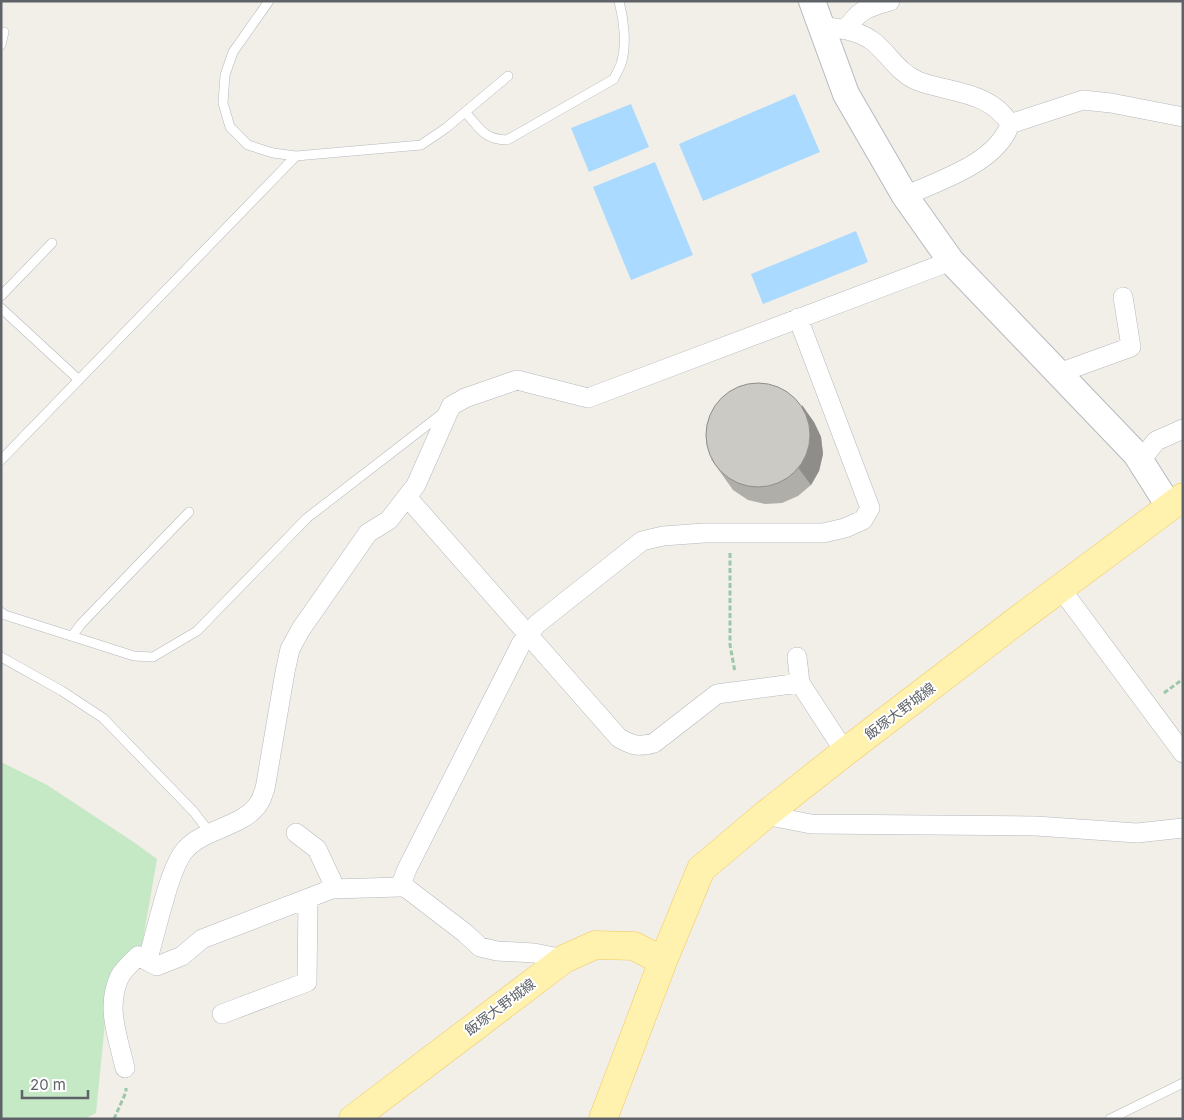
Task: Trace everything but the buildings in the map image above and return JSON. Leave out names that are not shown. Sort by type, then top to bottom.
[{"type":"main road","name":"飯塚大野城線","points":[[604,1119],[663,961],[701,869],[765,815],[845,752],[1176,502]]},
{"type":"main road","name":"飯塚大野城線","points":[[353,1119],[564,959],[595,945],[634,946],[663,961]]},
{"type":"street","points":[[812,1],[846,94],[905,196],[952,261],[1140,460],[1176,502]]},
{"type":"street","points":[[846,30],[853,18],[868,7],[890,1]]},
{"type":"street","points":[[821,26],[855,32],[874,42],[899,68],[917,81],[986,101],[1004,113],[1010,124]]},
{"type":"street","points":[[905,196],[971,165],[991,152],[1006,134],[1010,124],[1083,100],[1111,103],[1183,117]]},
{"type":"street","points":[[147,961],[175,868],[184,850],[196,840],[246,816],[259,804],[265,789],[290,649],[301,629],[368,534],[389,520],[416,485],[451,406],[466,398],[517,380],[588,398],[952,261]]},
{"type":"street","points":[[1059,373],[1131,347],[1123,297]]},
{"type":"street","points":[[400,887],[416,851],[517,652],[528,634],[537,624],[642,541],[663,536],[704,533],[823,534],[845,528],[863,520],[870,508],[798,318]]},
{"type":"street","points":[[1140,460],[1156,441],[1183,429]]},
{"type":"street","points":[[407,497],[619,738],[631,745],[643,746],[654,743],[717,694],[800,683]]},
{"type":"street","points":[[1061,588],[1183,753]]},
{"type":"street","points":[[797,657],[800,683],[845,752]]},
{"type":"street","points":[[765,815],[811,824],[1036,826],[1137,833],[1183,828]]},
{"type":"street","points":[[296,833],[317,849],[332,881],[332,889]]},
{"type":"street","points":[[125,1068],[112,1010],[114,993],[120,974],[138,956],[157,966],[182,956],[202,939],[332,889],[404,887],[465,933],[480,947],[497,952],[534,953],[564,959]]},
{"type":"street","points":[[222,1014],[307,982],[308,899]]},
{"type":"lane","points":[[269,1],[234,52],[225,75],[223,102],[230,127],[248,145],[273,153],[296,156],[421,145],[446,128],[508,76]]},
{"type":"lane","points":[[464,112],[493,139],[507,140],[614,79],[621,64],[623,48],[622,14],[619,1]]},
{"type":"lane","points":[[1,45],[4,32]]},
{"type":"lane","points":[[1,460],[296,156]]},
{"type":"lane","points":[[1,296],[52,243]]},
{"type":"lane","points":[[1,308],[79,380]]},
{"type":"lane","points":[[1,612],[5,615],[134,656],[153,657],[197,631],[307,518],[451,406]]},
{"type":"lane","points":[[72,636],[81,624],[189,512]]},
{"type":"lane","points":[[1,657],[62,691],[103,718],[194,812],[210,833]]},
{"type":"lane","points":[[1110,1119],[1183,1083]]},
{"type":"path","points":[[729,533],[730,645],[739,690]]},
{"type":"path","points":[[114,1119],[126,1092],[125,1068]]},
{"type":"green space","points":[[1,762],[47,785],[157,859],[142,945],[113,973],[107,1002],[96,1113],[84,1119],[1,1119]]},
{"type":"water","points":[[795,94],[820,152],[703,201],[679,144]]},
{"type":"water","points":[[631,104],[649,147],[589,172],[571,128]]},
{"type":"water","points":[[655,162],[693,255],[631,280],[593,187]]},
{"type":"water","points":[[856,231],[868,262],[763,304],[751,274]]}]
